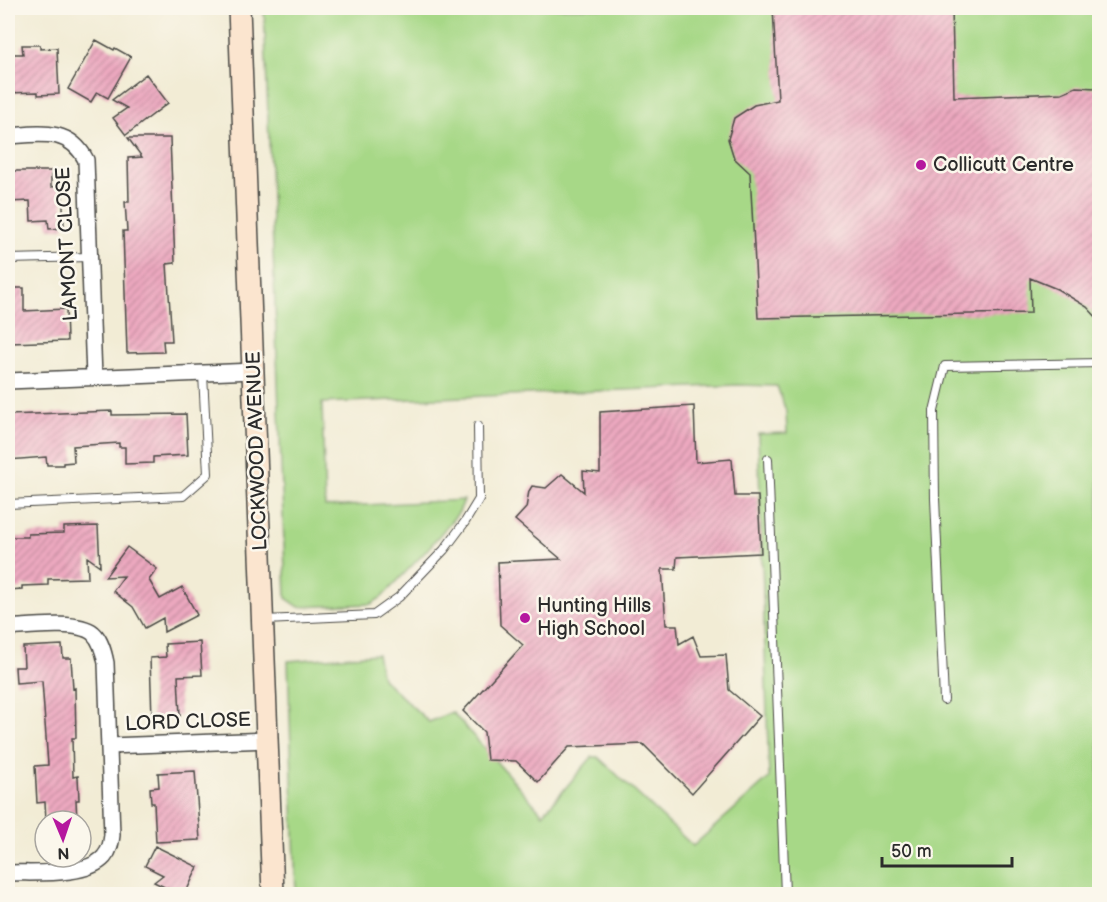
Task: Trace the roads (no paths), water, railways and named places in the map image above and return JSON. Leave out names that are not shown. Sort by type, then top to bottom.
[{"type":"street","name":"LOCKWOOD AVENUE","points":[[239,8],[273,894]]},
{"type":"street","name":"LAMONT CLOSE","points":[[8,136],[55,136],[75,144],[82,152],[87,167],[94,377]]},
{"type":"street","points":[[8,381],[254,371]]},
{"type":"street","name":"LORD CLOSE","points":[[8,628],[66,626],[82,628],[93,633],[100,643],[106,663],[112,835],[111,847],[105,856],[88,867],[75,870],[8,873]]},
{"type":"street","name":"LORD CLOSE","points":[[109,746],[268,740]]},
{"type":"lane","points":[[8,260],[90,257]]},
{"type":"lane","points":[[944,700],[935,499],[934,411],[945,366],[1100,363]]},
{"type":"lane","points":[[8,504],[183,496],[208,474],[203,374]]},
{"type":"lane","points":[[264,620],[374,615],[399,597],[444,550],[479,499],[478,426]]},
{"type":"lane","points":[[768,459],[785,894]]},
{"type":"place","name":"Collicutt Centre","points":[[921,165]]},
{"type":"place","name":"Hunting Hills High School","points":[[525,618]]}]
